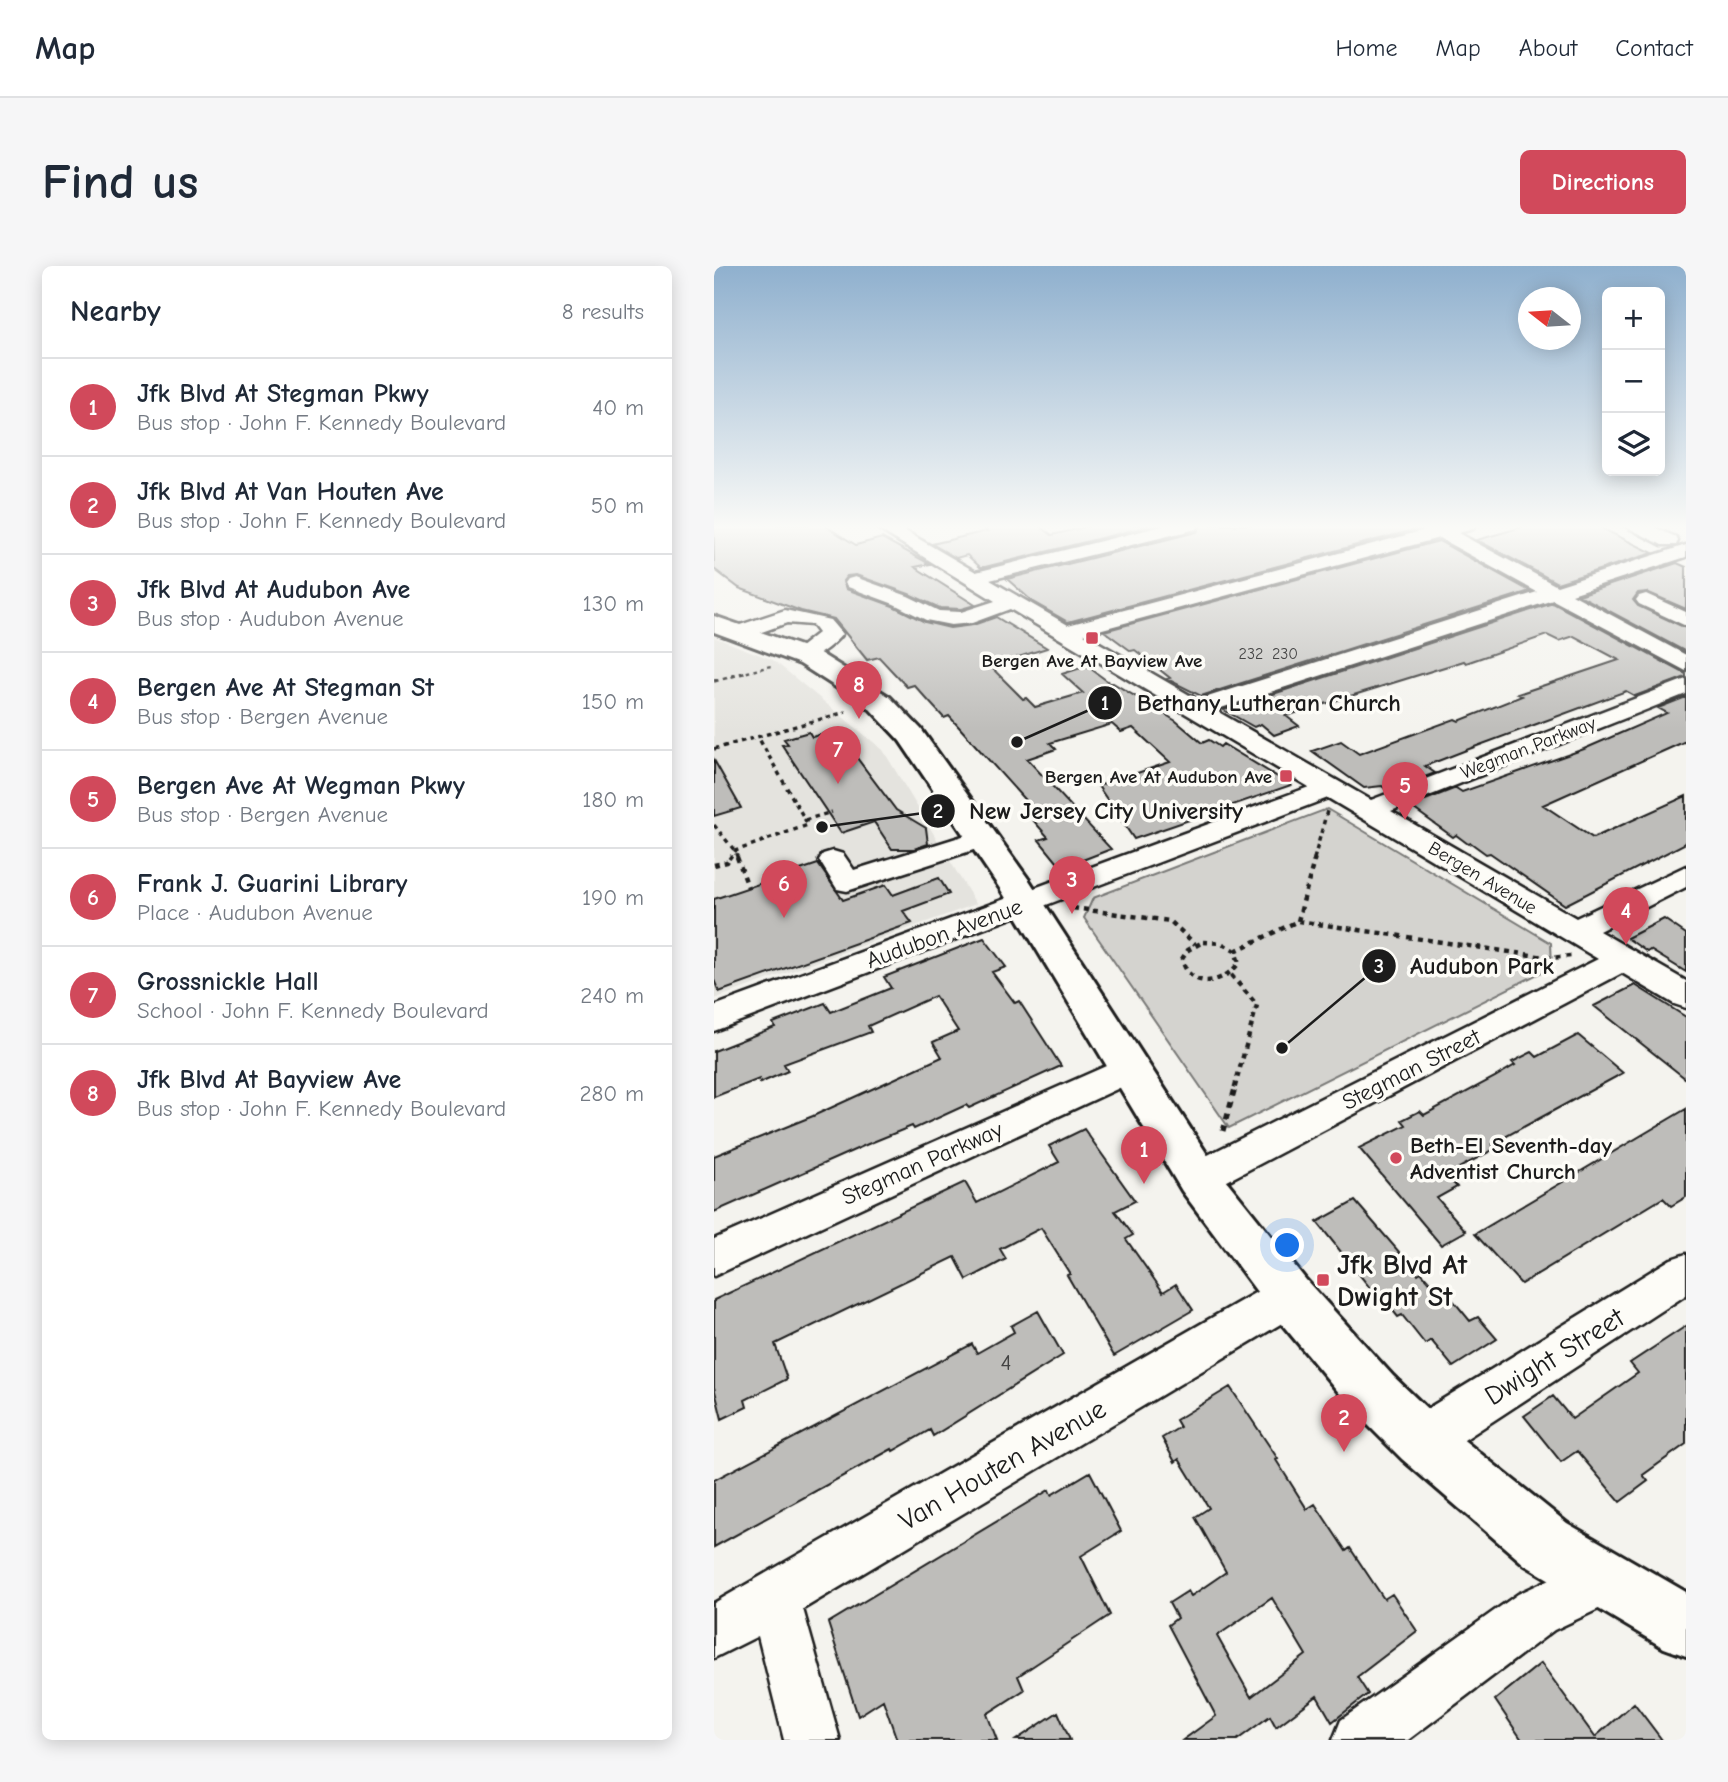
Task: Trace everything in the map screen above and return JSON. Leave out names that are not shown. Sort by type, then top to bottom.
[{"type":"main road","points":[[728,627],[801,641],[849,682],[880,704],[911,735],[982,838],[1047,905],[1131,1068],[1198,1178],[1289,1296],[1388,1410],[1546,1544],[1686,1626]]},
{"type":"street","points":[[881,594],[933,615],[951,619],[983,613],[1011,602]]},
{"type":"street","name":"Bergen Avenue","points":[[997,594],[1194,709],[1331,796],[1370,810],[1575,944],[1624,959],[1686,996]]},
{"type":"street","points":[[1064,633],[1204,594]]},
{"type":"street","points":[[1194,709],[1553,594]]},
{"type":"street","points":[[1556,594],[1686,664]]},
{"type":"street","points":[[1646,600],[1686,620]]},
{"type":"street","name":"Wegman Parkway","points":[[1370,810],[1686,687]]},
{"type":"street","name":"Audubon Avenue","points":[[714,1019],[1047,905],[1331,796]]},
{"type":"street","points":[[833,860],[846,882],[982,838]]},
{"type":"street","points":[[1575,944],[1591,922],[1686,875]]},
{"type":"street","name":"Stegman Street","points":[[1198,1178],[1624,959]]},
{"type":"street","name":"Stegman Parkway","points":[[714,1258],[1131,1068]]},
{"type":"street","name":"Dwight Street","points":[[1421,1440],[1686,1272]]},
{"type":"street","name":"Van Houten Avenue","points":[[714,1632],[1289,1296]]},
{"type":"street","points":[[1361,1740],[1536,1612],[1606,1579]]},
{"type":"street","points":[[774,1598],[812,1740]]},
{"type":"path","points":[[714,681],[801,641]]},
{"type":"path","points":[[714,749],[846,712]]},
{"type":"path","points":[[714,865],[727,862],[735,851],[808,825],[758,737]]},
{"type":"path","points":[[1298,921],[1331,796]]},
{"type":"path","points":[[805,820],[832,812]]},
{"type":"path","points":[[714,825],[735,851],[748,887]]},
{"type":"path","points":[[1047,905],[1170,921],[1195,944]]},
{"type":"path","points":[[1235,951],[1298,921],[1552,958],[1575,944]]},
{"type":"path","points":[[1212,941],[1229,946],[1235,951],[1239,963],[1231,975],[1213,981],[1187,973],[1181,960],[1183,954],[1195,944],[1212,941]]},
{"type":"path","points":[[1223,1130],[1256,1005],[1231,975]]},
{"type":"shaded area","points":[[714,637],[773,660],[883,750],[976,904],[714,999]]},
{"type":"shaded area","points":[[1327,809],[1551,943],[1552,967],[1229,1128],[1084,918],[1093,898]]},
{"type":"building","points":[[755,594],[859,594],[925,622],[950,628],[973,625],[996,617],[1047,648],[990,666],[1023,699],[1026,698],[1035,707],[1083,693],[1062,674],[1087,666],[1110,683],[1176,721],[1202,743],[1209,740],[1220,747],[1223,744],[1291,785],[1134,839],[1098,786],[1170,762],[1133,728],[1121,732],[1112,724],[1050,743],[1056,749],[1027,759],[1111,849],[1062,868],[1039,840],[1048,837],[1033,820],[1041,818],[949,716],[944,718],[914,685],[907,687],[879,657],[867,660],[834,619],[801,611]]},
{"type":"building","points":[[909,594],[957,594],[975,605],[961,609],[940,608]]},
{"type":"building","points":[[1024,594],[1174,594],[1068,622]]},
{"type":"building","points":[[1243,594],[1521,594],[1201,696],[1167,679],[1170,678],[1135,650],[1131,651],[1104,631]]},
{"type":"building","points":[[1637,594],[1633,600],[1638,606],[1686,628],[1686,652],[1579,595]]},
{"type":"building","points":[[1651,594],[1686,594],[1686,609]]},
{"type":"building","points":[[1553,603],[1686,674],[1686,677],[1635,696],[1626,691],[1469,749],[1425,766],[1435,773],[1388,791],[1382,786],[1364,788],[1312,751],[1341,741],[1359,754],[1455,719],[1459,721],[1522,696],[1518,694],[1619,660],[1574,636],[1559,641],[1547,635],[1466,663],[1464,661],[1286,716],[1299,726],[1274,735],[1261,724],[1254,727],[1224,710]]},
{"type":"building","points":[[1686,697],[1686,741],[1543,805],[1593,838],[1686,796],[1686,843],[1565,905],[1490,853],[1486,854],[1456,835],[1453,837],[1410,806],[1456,788],[1462,792],[1584,749],[1667,713],[1658,708]]},
{"type":"building","points":[[836,730],[896,810],[926,828],[928,844],[914,849],[892,849],[874,822],[841,833],[782,745],[788,744],[784,739],[809,732],[812,737]]},
{"type":"building","points":[[714,760],[741,808],[714,816]]},
{"type":"building","points":[[818,864],[843,900],[886,885],[893,895],[939,878],[949,894],[903,911],[912,923],[719,992],[714,980],[714,899]]},
{"type":"building","points":[[1664,919],[1686,934],[1686,972],[1650,950],[1647,952],[1627,938]]},
{"type":"building","points":[[984,938],[1006,967],[992,972],[1015,1003],[1019,1001],[1061,1066],[969,1108],[966,1105],[914,1129],[912,1126],[714,1212],[714,1156],[813,1116],[942,1057],[933,1042],[958,1031],[935,996],[868,1026],[871,1032],[784,1064],[788,1071],[714,1097],[714,1051],[775,1027],[773,1023],[825,1003],[831,1012],[891,988],[884,977]]},
{"type":"building","points":[[1635,985],[1686,1017],[1686,1079],[1594,1006]]},
{"type":"building","points":[[1578,1035],[1623,1073],[1492,1144],[1496,1148],[1446,1175],[1457,1187],[1437,1198],[1466,1231],[1441,1245],[1359,1148],[1406,1125],[1402,1120],[1420,1111],[1424,1115],[1495,1077],[1515,1065],[1512,1062],[1532,1052],[1537,1057]]},
{"type":"building","points":[[1686,1109],[1686,1197],[1671,1206],[1663,1198],[1521,1284],[1475,1234]]},
{"type":"building","points":[[1084,1129],[1135,1201],[1115,1211],[1133,1235],[1126,1239],[1163,1292],[1176,1284],[1193,1310],[1114,1356],[1067,1275],[1070,1274],[1041,1228],[1000,1249],[1006,1259],[967,1280],[955,1257],[775,1344],[787,1379],[745,1400],[747,1407],[722,1419],[714,1387],[714,1300],[965,1182],[977,1203],[1059,1162],[1049,1146]]},
{"type":"building","points":[[1355,1201],[1418,1274],[1421,1272],[1443,1297],[1448,1294],[1470,1321],[1478,1317],[1497,1339],[1453,1367],[1431,1340],[1425,1344],[1402,1315],[1398,1317],[1377,1291],[1374,1293],[1317,1222]]},
{"type":"building","points":[[1038,1311],[1063,1355],[933,1436],[930,1430],[893,1451],[892,1449],[714,1547],[714,1480],[972,1344],[977,1353],[1014,1332],[1011,1326]]},
{"type":"building","points":[[1686,1326],[1686,1444],[1643,1475],[1648,1481],[1620,1502],[1577,1451],[1561,1462],[1524,1416],[1553,1396],[1572,1419],[1638,1373],[1630,1363]]},
{"type":"building","points":[[1230,1387],[1278,1459],[1276,1460],[1307,1509],[1315,1504],[1346,1551],[1350,1548],[1384,1599],[1392,1594],[1417,1631],[1357,1677],[1368,1694],[1332,1722],[1317,1696],[1276,1727],[1270,1716],[1237,1740],[1183,1740],[1216,1716],[1168,1625],[1177,1618],[1169,1603],[1188,1591],[1191,1596],[1226,1572],[1195,1517],[1209,1508],[1179,1459],[1175,1462],[1162,1438],[1180,1427],[1176,1420]],"holes":[[[1272,1598],[1306,1655],[1251,1697],[1217,1636]]]},
{"type":"building","points":[[1090,1472],[1121,1531],[1081,1556],[1110,1615],[1018,1676],[1024,1690],[987,1714],[997,1740],[897,1740],[883,1700],[858,1716],[828,1623],[1049,1490],[1051,1495]]},
{"type":"building","points":[[1541,1663],[1595,1737],[1634,1703],[1662,1740],[1522,1740],[1495,1700]]},
{"type":"building","points":[[1058,1712],[1070,1740],[1016,1740]]},
{"type":"place","name":"Bergen Ave At Bayview Ave","points":[[1092,638]]},
{"type":"place","name":"Jfk Blvd At Bayview Ave","points":[[859,719]]},
{"type":"place","name":"Bethany Lutheran Church","points":[[1017,742]]},
{"type":"place","name":"Bergen Ave At Audubon Ave","points":[[1286,776]]},
{"type":"place","name":"Grossnickle Hall","points":[[838,784]]},
{"type":"place","name":"Bergen Ave At Wegman Pkwy","points":[[1405,820]]},
{"type":"place","name":"New Jersey City University","points":[[822,827]]},
{"type":"place","name":"Jfk Blvd At Audubon Ave","points":[[1072,914]]},
{"type":"place","name":"Frank J. Guarini Library","points":[[784,918]]},
{"type":"place","name":"Bergen Ave At Stegman St","points":[[1626,945]]},
{"type":"place","name":"Audubon Park","points":[[1282,1048]]},
{"type":"place","name":"Beth-El Seventh-day Adventist Church","points":[[1396,1158]]},
{"type":"place","name":"Jfk Blvd At Stegman Pkwy","points":[[1144,1184]]},
{"type":"place","name":"Jfk Blvd At Dwight St","points":[[1323,1280]]},
{"type":"place","name":"Jfk Blvd At Van Houten Ave","points":[[1344,1452]]}]
